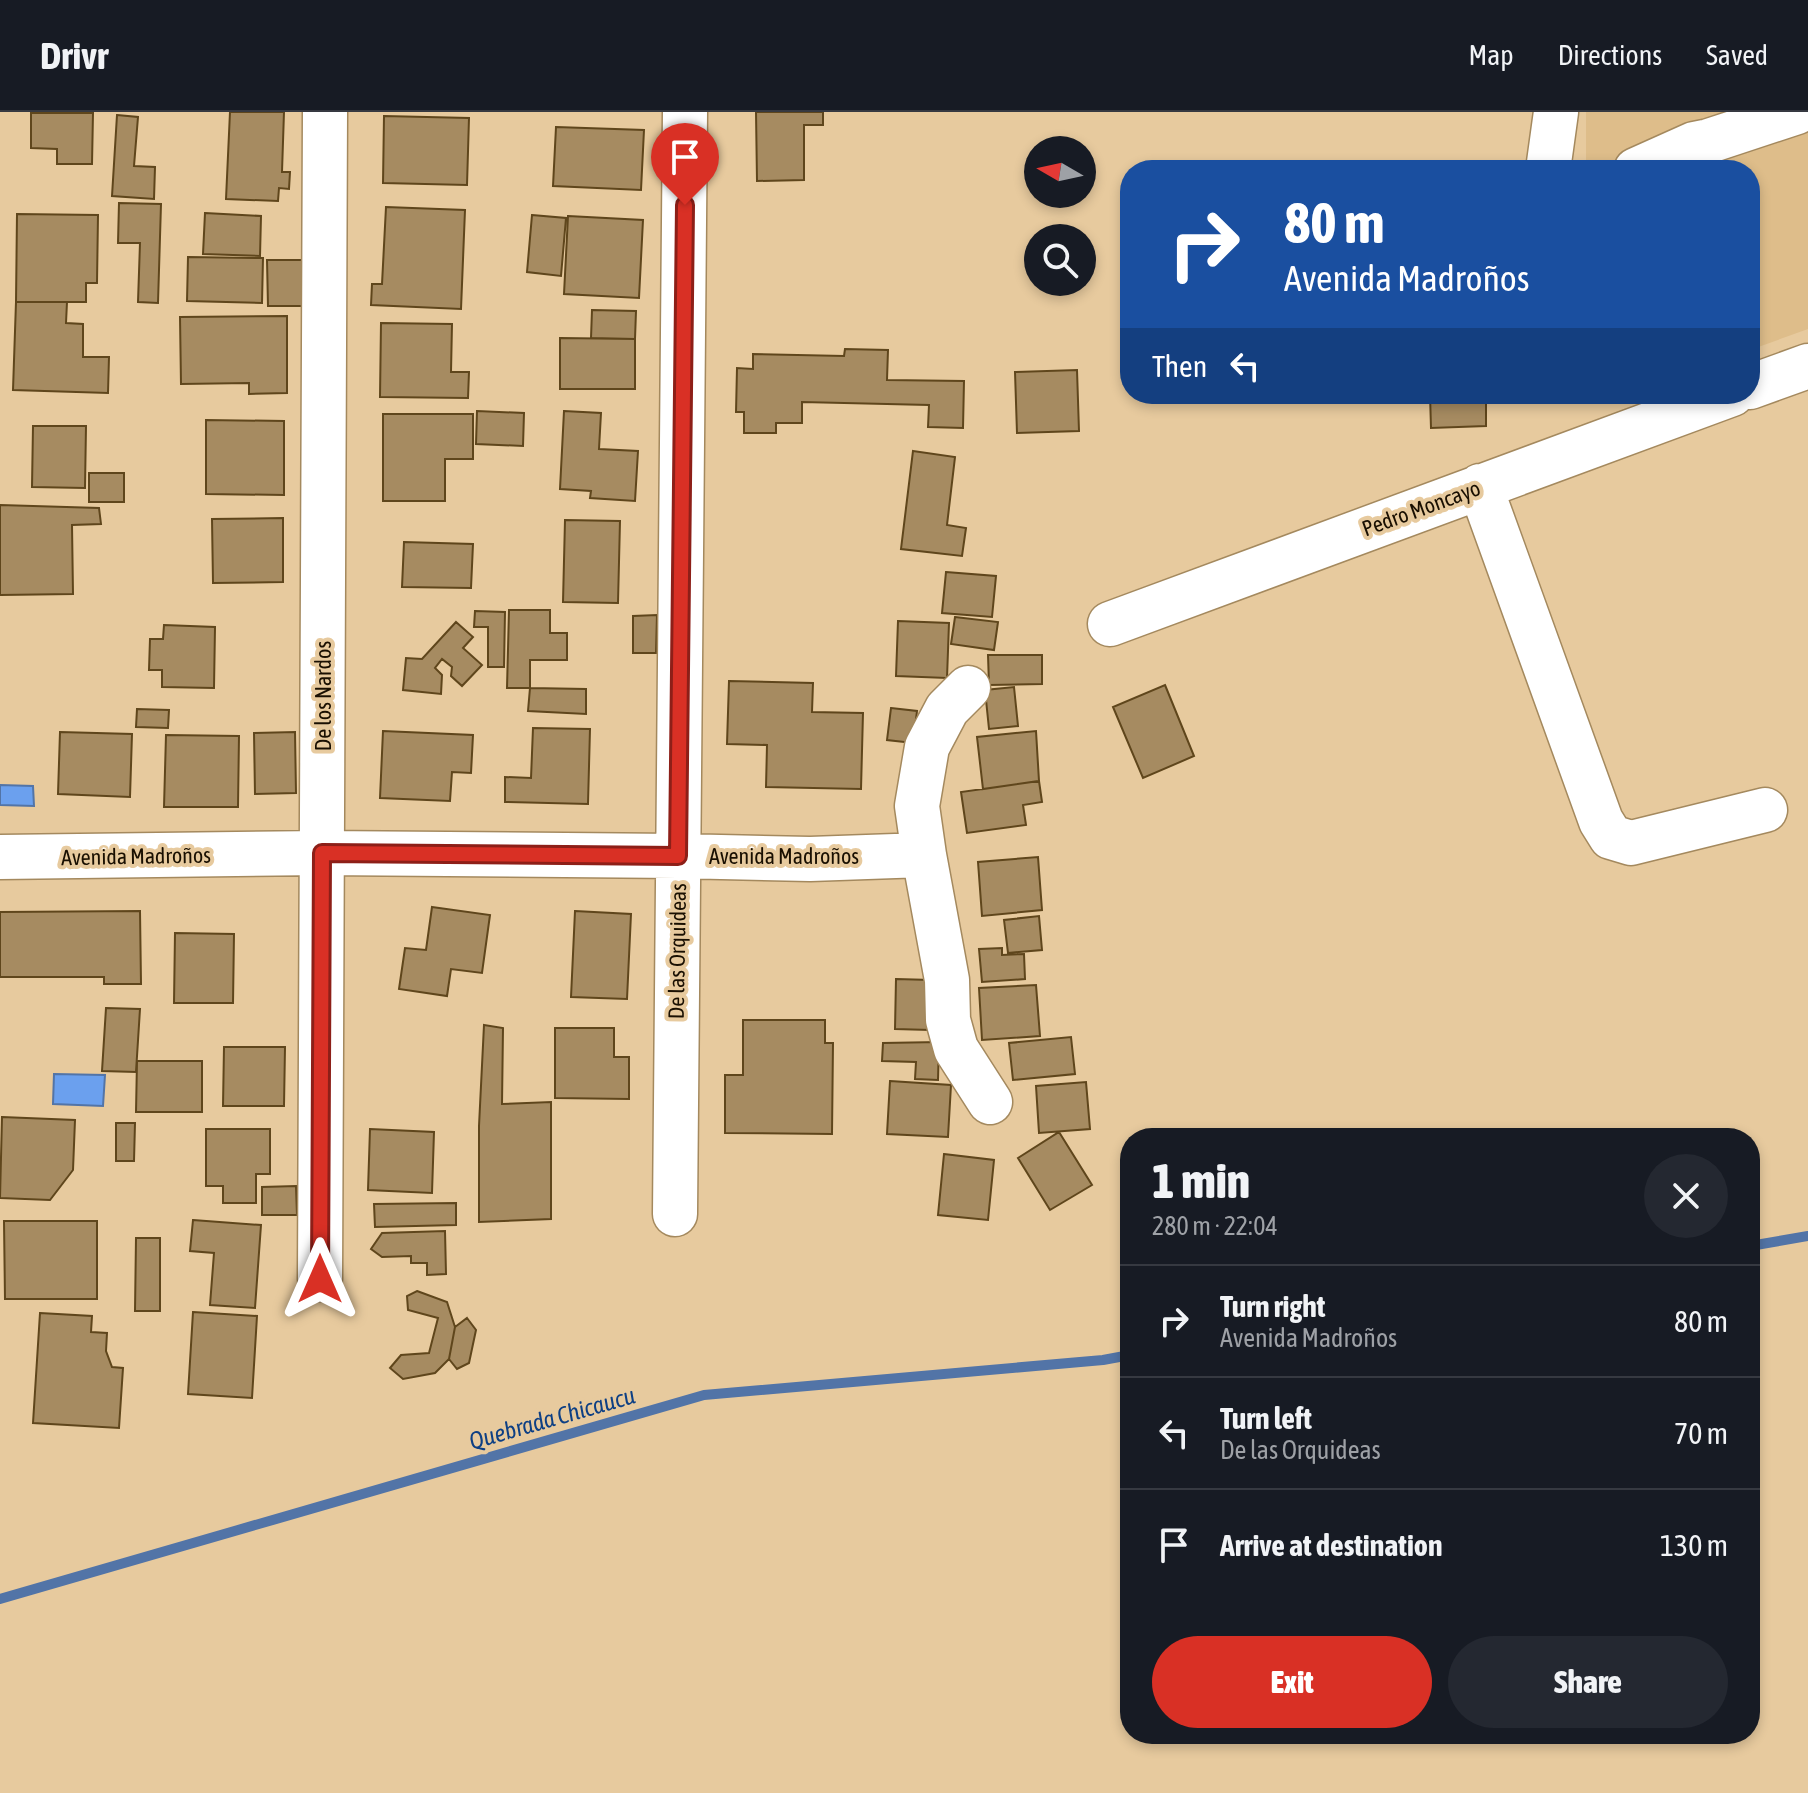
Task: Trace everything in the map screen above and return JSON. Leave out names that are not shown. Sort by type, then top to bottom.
[{"type":"street","name":"De los Nardos","points":[[320,1279],[325,112]]},
{"type":"street","name":"De las Orquideas","points":[[675,1214],[685,112]]},
{"type":"street","points":[[1549,160],[1556,112]]},
{"type":"street","points":[[1650,160],[1694,128],[1709,141],[1797,112]]},
{"type":"street","points":[[1760,383],[1808,366]]},
{"type":"street","name":"Pedro Moncayo","points":[[1110,624],[1480,486],[1637,410],[1673,404]]},
{"type":"street","points":[[1480,486],[1601,821],[1611,837],[1631,843],[1765,810]]},
{"type":"street","points":[[968,688],[947,709],[927,747],[917,806],[947,980],[948,1020],[956,1049],[990,1102]]},
{"type":"street","name":"Avenida Madroños","points":[[0,857],[322,853],[810,859],[924,855]]},
{"type":"shaded area","points":[[1586,112],[1808,112],[1808,329],[1760,346],[1760,160],[1586,160]]},
{"type":"water","points":[[0,785],[33,786],[34,806],[0,805]]},
{"type":"water","points":[[54,1074],[105,1075],[103,1106],[53,1104]]},
{"type":"building","points":[[230,112],[284,112],[282,172],[290,172],[289,189],[279,188],[278,201],[226,199]]},
{"type":"building","points":[[756,112],[823,112],[823,125],[804,125],[804,180],[757,181]]},
{"type":"building","points":[[31,113],[93,113],[92,164],[57,164],[57,149],[31,148]]},
{"type":"building","points":[[117,115],[138,117],[134,166],[155,167],[154,199],[112,196]]},
{"type":"building","points":[[384,116],[469,118],[467,185],[383,183]]},
{"type":"building","points":[[556,127],[644,130],[641,190],[553,186]]},
{"type":"building","points":[[119,203],[161,204],[158,303],[138,302],[140,243],[118,243]]},
{"type":"building","points":[[386,207],[465,210],[461,309],[371,305],[372,284],[382,284]]},
{"type":"building","points":[[205,213],[261,216],[260,256],[203,254]]},
{"type":"building","points":[[17,214],[98,215],[97,283],[86,283],[86,302],[16,302]]},
{"type":"building","points":[[532,215],[566,218],[561,276],[527,272]]},
{"type":"building","points":[[568,216],[643,220],[639,298],[564,294]]},
{"type":"building","points":[[188,257],[263,258],[262,303],[187,301]]},
{"type":"building","points":[[267,260],[310,260],[310,306],[268,306]]},
{"type":"building","points":[[16,302],[67,302],[66,323],[83,324],[83,357],[109,357],[108,393],[13,390]]},
{"type":"building","points":[[592,310],[636,311],[635,339],[591,338]]},
{"type":"building","points":[[287,316],[287,393],[249,394],[249,383],[181,384],[180,317]]},
{"type":"building","points":[[381,323],[452,324],[451,372],[469,372],[468,398],[380,397]]},
{"type":"building","points":[[560,338],[635,339],[635,389],[560,389]]},
{"type":"building","points":[[845,349],[888,350],[887,380],[964,381],[963,428],[928,427],[929,405],[802,402],[802,423],[776,423],[776,433],[744,433],[744,412],[736,412],[737,368],[753,369],[753,354],[844,356]]},
{"type":"building","points":[[1077,370],[1079,431],[1017,433],[1015,372]]},
{"type":"building","points":[[1430,404],[1486,404],[1486,426],[1431,428]]},
{"type":"building","points":[[477,411],[524,413],[523,446],[476,444]]},
{"type":"building","points":[[564,411],[601,413],[599,449],[638,451],[635,501],[590,498],[591,491],[560,489]]},
{"type":"building","points":[[383,414],[473,414],[473,459],[445,459],[445,501],[383,501]]},
{"type":"building","points":[[206,420],[284,421],[284,495],[206,494]]},
{"type":"building","points":[[33,426],[86,426],[85,488],[32,487]]},
{"type":"building","points":[[913,451],[955,457],[947,525],[966,528],[962,556],[901,549]]},
{"type":"building","points":[[89,473],[124,473],[124,502],[89,502]]},
{"type":"building","points":[[0,505],[99,508],[101,524],[72,525],[73,594],[0,595]]},
{"type":"building","points":[[283,518],[283,582],[213,583],[212,519]]},
{"type":"building","points":[[565,520],[620,521],[618,603],[563,602]]},
{"type":"building","points":[[404,542],[473,544],[471,588],[402,587]]},
{"type":"building","points":[[946,572],[996,576],[992,617],[942,613]]},
{"type":"building","points":[[509,610],[550,610],[550,633],[567,633],[567,660],[530,660],[530,688],[507,688]]},
{"type":"building","points":[[475,611],[505,612],[504,667],[488,667],[488,627],[474,627]]},
{"type":"building","points":[[657,615],[656,653],[633,653],[633,616]]},
{"type":"building","points":[[955,617],[998,622],[994,650],[951,644]]},
{"type":"building","points":[[898,621],[949,623],[947,678],[896,676]]},
{"type":"building","points":[[456,622],[473,637],[463,648],[482,665],[462,686],[451,676],[452,667],[442,659],[435,668],[442,675],[441,694],[403,690],[406,658],[422,659]]},
{"type":"building","points":[[164,625],[215,627],[214,688],[162,687],[162,670],[149,670],[150,639],[163,639]]},
{"type":"building","points":[[988,655],[1042,655],[1042,684],[989,685]]},
{"type":"building","points":[[729,681],[813,683],[812,712],[863,713],[861,789],[766,787],[767,745],[727,744]]},
{"type":"building","points":[[1165,685],[1194,756],[1143,778],[1113,707]]},
{"type":"building","points":[[1014,687],[1018,726],[989,729],[985,690]]},
{"type":"building","points":[[530,688],[586,689],[586,714],[528,711]]},
{"type":"building","points":[[891,708],[917,711],[913,743],[887,740]]},
{"type":"building","points":[[137,709],[169,710],[168,728],[136,727]]},
{"type":"building","points":[[533,728],[590,729],[588,804],[505,802],[505,777],[531,778]]},
{"type":"building","points":[[383,731],[473,735],[471,773],[452,772],[450,801],[380,798]]},
{"type":"building","points":[[1036,731],[1039,781],[983,789],[977,737]]},
{"type":"building","points":[[60,732],[132,734],[130,797],[58,794]]},
{"type":"building","points":[[295,732],[296,793],[255,794],[254,733]]},
{"type":"building","points":[[166,735],[239,736],[238,807],[164,807]]},
{"type":"building","points":[[1039,781],[1042,802],[1023,805],[1026,825],[967,833],[961,792]]},
{"type":"building","points":[[1038,857],[1042,910],[982,916],[978,862]]},
{"type":"building","points":[[432,907],[490,915],[482,973],[451,969],[447,996],[399,989],[405,948],[426,950]]},
{"type":"building","points":[[140,911],[141,984],[104,984],[104,977],[0,977],[0,912]]},
{"type":"building","points":[[575,911],[631,914],[627,999],[571,997]]},
{"type":"building","points":[[1039,916],[1042,950],[1008,953],[1004,920]]},
{"type":"building","points":[[175,933],[234,934],[233,1003],[174,1003]]},
{"type":"building","points":[[1002,948],[1002,955],[1024,954],[1025,979],[982,982],[979,949]]},
{"type":"building","points":[[896,979],[931,980],[930,1030],[895,1029]]},
{"type":"building","points":[[1036,985],[1040,1036],[982,1040],[979,988]]},
{"type":"building","points":[[106,1008],[140,1009],[136,1072],[102,1071]]},
{"type":"building","points":[[743,1020],[825,1020],[825,1043],[833,1043],[832,1134],[725,1133],[725,1075],[743,1075]]},
{"type":"building","points":[[484,1025],[503,1028],[502,1104],[551,1102],[551,1219],[479,1222],[479,1126]]},
{"type":"building","points":[[555,1028],[614,1028],[614,1057],[629,1057],[629,1099],[555,1098]]},
{"type":"building","points":[[1071,1037],[1075,1074],[1013,1080],[1009,1043]]},
{"type":"building","points":[[939,1042],[938,1080],[915,1079],[916,1062],[882,1061],[883,1043]]},
{"type":"building","points":[[224,1047],[285,1047],[284,1106],[223,1106]]},
{"type":"building","points":[[137,1061],[202,1061],[202,1112],[136,1112]]},
{"type":"building","points":[[890,1081],[951,1085],[948,1137],[887,1134]]},
{"type":"building","points":[[1086,1082],[1090,1129],[1039,1133],[1036,1086]]},
{"type":"building","points":[[2,1117],[75,1120],[73,1170],[50,1200],[0,1198]]},
{"type":"building","points":[[116,1123],[135,1123],[134,1161],[116,1161]]},
{"type":"building","points":[[206,1129],[270,1129],[270,1174],[256,1174],[256,1203],[223,1203],[223,1186],[206,1186]]},
{"type":"building","points":[[370,1129],[434,1132],[432,1193],[368,1190]]},
{"type":"building","points":[[1059,1132],[1092,1185],[1050,1210],[1018,1158]]},
{"type":"building","points":[[944,1154],[994,1160],[988,1220],[938,1215]]},
{"type":"building","points":[[296,1186],[297,1215],[262,1215],[262,1187]]},
{"type":"building","points":[[456,1203],[456,1225],[375,1227],[374,1204]]},
{"type":"building","points":[[193,1220],[261,1225],[255,1308],[210,1305],[214,1253],[190,1251]]},
{"type":"building","points":[[4,1221],[97,1221],[97,1299],[5,1299]]},
{"type":"building","points":[[445,1231],[446,1274],[427,1275],[427,1263],[411,1263],[411,1256],[382,1257],[371,1249],[382,1233]]},
{"type":"building","points":[[136,1238],[160,1238],[160,1311],[135,1311]]},
{"type":"building","points":[[417,1291],[447,1302],[455,1327],[449,1359],[435,1373],[403,1379],[390,1368],[401,1355],[429,1353],[438,1318],[408,1310],[407,1296]]},
{"type":"building","points":[[193,1312],[257,1316],[252,1398],[188,1394]]},
{"type":"building","points":[[40,1313],[92,1316],[91,1332],[107,1333],[106,1351],[112,1367],[123,1368],[119,1428],[33,1423]]},
{"type":"building","points":[[467,1318],[476,1330],[469,1363],[457,1369],[449,1359],[455,1327]]},
{"type":"waterway","name":"Quebrada Chicaucu","points":[[1760,1244],[1808,1236]]},
{"type":"waterway","name":"Quebrada Chicaucu","points":[[0,1599],[704,1395],[1120,1357]]},
{"type":"route","points":[[320,1279],[322,853],[678,856],[685,205]]}]
